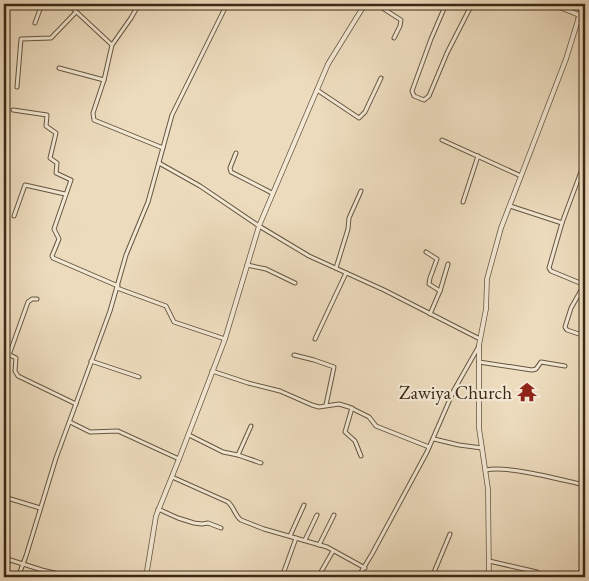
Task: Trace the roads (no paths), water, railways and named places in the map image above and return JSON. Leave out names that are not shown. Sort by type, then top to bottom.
[{"type":"street","points":[[35,23],[42,4]]},
{"type":"street","points":[[68,4],[112,45]]},
{"type":"street","points":[[138,4],[131,18],[112,45],[104,80],[93,112],[94,120],[163,148]]},
{"type":"street","points":[[18,577],[24,564],[56,458],[117,287],[126,256],[148,202],[177,104],[227,4]]},
{"type":"street","points":[[146,577],[158,509],[180,459],[225,339],[259,226],[316,90],[336,48],[365,4]]},
{"type":"street","points":[[376,4],[401,20],[394,38]]},
{"type":"street","points":[[446,4],[412,91],[414,96],[424,100],[429,96],[447,53],[472,4]]},
{"type":"street","points":[[552,4],[585,20]]},
{"type":"street","points":[[489,577],[489,499],[479,428],[479,345],[486,309],[489,273],[494,250],[566,59],[583,4]]},
{"type":"street","points":[[16,86],[22,39],[51,38],[76,12]]},
{"type":"street","points":[[59,68],[104,80]]},
{"type":"street","points":[[316,90],[359,118],[365,112],[381,78]]},
{"type":"street","points":[[13,110],[48,116],[46,126],[56,133],[50,158],[57,163],[56,173],[71,180],[54,229],[59,240],[52,256],[53,258],[117,287],[166,306],[174,322],[225,339]]},
{"type":"street","points":[[442,140],[522,176]]},
{"type":"street","points":[[236,153],[230,168],[231,172],[272,193]]},
{"type":"street","points":[[463,202],[478,156]]},
{"type":"street","points":[[585,161],[562,223],[549,268],[585,285],[571,308],[565,327],[567,330],[585,336]]},
{"type":"street","points":[[159,163],[200,186],[259,226],[309,256],[480,339]]},
{"type":"street","points":[[14,216],[25,185],[65,194]]},
{"type":"street","points":[[336,268],[348,229],[349,218],[361,191]]},
{"type":"street","points":[[510,206],[562,223]]},
{"type":"street","points":[[426,252],[437,259],[429,284],[440,291]]},
{"type":"street","points":[[430,314],[440,291],[448,264]]},
{"type":"street","points":[[247,265],[266,269],[295,283]]},
{"type":"street","points":[[315,339],[346,273]]},
{"type":"street","points":[[10,355],[28,302],[32,299],[37,299]]},
{"type":"street","points":[[358,577],[365,568],[434,438],[458,382],[479,345]]},
{"type":"street","points":[[4,352],[17,360],[16,374],[76,404]]},
{"type":"street","points":[[294,355],[334,367],[326,406]]},
{"type":"street","points":[[91,361],[139,377]]},
{"type":"street","points":[[480,362],[532,370],[540,362],[565,366]]},
{"type":"street","points":[[212,372],[248,384],[280,391],[312,405],[326,406],[338,404],[352,408],[369,417],[376,426],[429,447]]},
{"type":"street","points":[[352,408],[345,432],[355,441],[361,456]]},
{"type":"street","points":[[70,422],[90,432],[118,431],[180,459]]},
{"type":"street","points":[[238,455],[251,426]]},
{"type":"street","points":[[189,435],[223,452],[261,463]]},
{"type":"street","points":[[434,438],[458,446],[482,448]]},
{"type":"street","points":[[486,470],[512,470],[585,485]]},
{"type":"street","points":[[172,476],[228,502],[241,520],[319,544],[365,568]]},
{"type":"street","points":[[4,497],[40,508]]},
{"type":"street","points":[[290,536],[304,505]]},
{"type":"street","points":[[158,509],[194,523],[202,524],[208,522],[220,528]]},
{"type":"street","points":[[304,540],[317,515]]},
{"type":"street","points":[[319,544],[334,515]]},
{"type":"street","points":[[432,577],[450,534]]},
{"type":"street","points":[[282,577],[296,538]]},
{"type":"street","points":[[318,577],[333,550]]},
{"type":"street","points":[[4,558],[71,577]]},
{"type":"street","points":[[489,561],[537,572],[540,575],[539,577]]},
{"type":"place","name":"Zawiya Church","points":[[527,392]]}]
